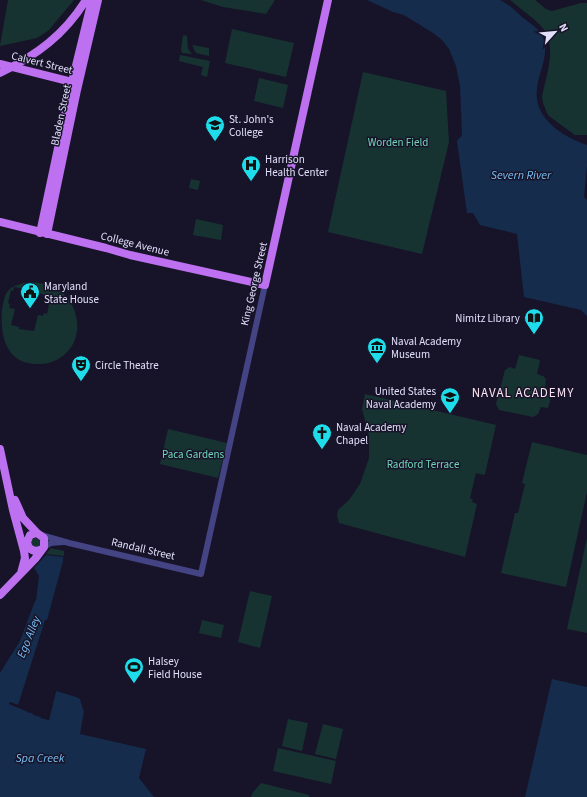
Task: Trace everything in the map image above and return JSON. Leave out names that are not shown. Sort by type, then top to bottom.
[{"type":"main road","points":[[0,73],[34,55],[54,38],[73,18],[86,0]]},
{"type":"main road","name":"Bladen Street","points":[[43,234],[76,83],[92,0]]},
{"type":"main road","name":"Bladen Street","points":[[76,83],[98,0]]},
{"type":"main road","name":"King George Street","points":[[265,286],[328,0]]},
{"type":"main road","name":"Calvert Street","points":[[0,64],[13,66],[76,83]]},
{"type":"main road","name":"College Avenue","points":[[0,222],[43,234],[265,286]]},
{"type":"main road","points":[[0,449],[15,516],[25,545],[34,551],[38,551],[43,548]]},
{"type":"main road","points":[[0,595],[20,572],[35,559],[43,548],[45,541],[21,515],[9,487]]},
{"type":"main road","points":[[20,572],[25,558],[25,545],[27,539],[30,535],[39,534]]},
{"type":"street","name":"King George Street","points":[[201,574],[265,286]]},
{"type":"street","name":"Randall Street","points":[[39,534],[66,542],[201,574]]},
{"type":"street","points":[[43,548],[51,543],[66,542]]},
{"type":"green space","points":[[8,0],[74,0],[49,30],[37,38],[0,46]]},
{"type":"green space","points":[[201,0],[275,0],[266,14],[223,7]]},
{"type":"green space","points":[[510,0],[535,0],[546,9],[552,11],[581,3],[587,3],[587,135],[575,135],[547,113],[542,96],[549,68],[549,40],[545,31],[539,24]]},
{"type":"green space","points":[[232,29],[294,43],[286,77],[225,63]]},
{"type":"green space","points":[[183,35],[187,36],[188,49],[192,54],[182,53]]},
{"type":"green space","points":[[192,45],[209,48],[209,56],[196,53]]},
{"type":"green space","points":[[180,55],[210,61],[207,77],[201,75],[203,67],[179,61]]},
{"type":"green space","name":"Worden Field","points":[[363,72],[446,91],[449,142],[422,254],[328,232]]},
{"type":"green space","points":[[259,78],[288,85],[283,108],[254,101]]},
{"type":"green space","points":[[191,179],[200,181],[198,190],[189,188]]},
{"type":"green space","points":[[196,219],[223,225],[221,240],[193,235]]},
{"type":"green space","points":[[30,282],[46,284],[61,291],[67,298],[76,314],[77,332],[75,340],[64,355],[49,363],[28,363],[19,360],[7,347],[4,339],[2,329],[2,309],[5,295],[8,291],[12,288],[19,284]],"holes":[[[14,287],[24,289],[25,287],[39,290],[39,293],[48,296],[48,299],[50,300],[47,314],[44,313],[43,316],[38,315],[34,331],[19,329],[19,327],[11,325],[15,309],[9,308],[10,304],[8,303],[11,290],[13,291]]]},
{"type":"green space","points":[[519,355],[540,360],[537,374],[546,379],[545,389],[553,391],[548,408],[541,407],[538,414],[533,417],[499,410],[496,404],[505,370],[510,367],[515,369]]},
{"type":"green space","name":"Radford Terrace","points":[[365,394],[496,425],[485,474],[476,473],[470,498],[473,500],[472,502],[477,504],[465,557],[339,523],[337,515],[338,510],[349,500],[360,484],[369,458],[369,436],[362,409]]},
{"type":"green space","name":"Paca Gardens","points":[[168,429],[227,443],[218,478],[160,464]]},
{"type":"green space","points":[[532,442],[587,455],[587,492],[566,587],[501,573],[515,513],[518,513],[525,484],[522,483]]},
{"type":"green space","points":[[36,538],[41,543],[36,548],[31,543]]},
{"type":"green space","points":[[587,538],[587,633],[567,629]]},
{"type":"green space","points":[[51,548],[64,551],[64,556],[46,554]]},
{"type":"green space","points":[[250,591],[272,596],[260,648],[238,642]]},
{"type":"green space","points":[[202,620],[224,625],[221,638],[199,633]]},
{"type":"green space","points":[[288,719],[308,723],[302,751],[282,746]]},
{"type":"green space","points":[[323,724],[343,729],[336,759],[315,754]]},
{"type":"green space","points":[[278,748],[336,761],[331,784],[273,771]]},
{"type":"green space","points":[[261,783],[309,795],[309,797],[251,797],[253,792]]},
{"type":"water","name":"Severn River","points":[[367,0],[500,0],[506,3],[540,32],[545,44],[545,50],[537,89],[537,99],[540,109],[552,125],[568,137],[587,145],[587,166],[584,197],[587,200],[587,316],[581,310],[524,297],[517,234],[480,225],[473,213],[467,213],[457,141],[462,135],[460,86],[456,66],[449,49],[442,40],[433,33],[404,15],[393,12]]},
{"type":"water","name":"Spa Creek","points":[[46,555],[63,557],[63,561],[47,620],[45,620],[18,705],[10,702],[9,704],[49,720],[56,691],[80,699],[84,711],[80,734],[146,749],[139,778],[154,797],[0,797],[0,673],[20,641],[36,601],[39,576],[34,568]]},
{"type":"water","points":[[552,679],[587,687],[587,797],[525,797]]},
{"type":"pier","points":[[55,690],[49,720],[40,718],[41,717],[9,704],[10,702],[18,705],[20,700],[22,701],[20,706],[48,718]]},
{"type":"place","name":"St. John's College","points":[[215,142]]},
{"type":"place","name":"Harrison Health Center","points":[[251,182]]},
{"type":"place","name":"Maryland State House","points":[[30,309]]},
{"type":"place","name":"Nimitz Library","points":[[534,335]]},
{"type":"place","name":"Naval Academy Museum","points":[[377,364]]},
{"type":"place","name":"Circle Theatre","points":[[81,382]]},
{"type":"place","name":"United States Naval Academy","points":[[450,414]]},
{"type":"place","name":"Naval Academy Chapel","points":[[322,450]]},
{"type":"place","name":"Halsey Field House","points":[[134,684]]},
{"type":"district","name":"NAVAL ACADEMY","points":[[523,393]]},
{"type":"water label","name":"Ego Alley","points":[[29,637]]}]
